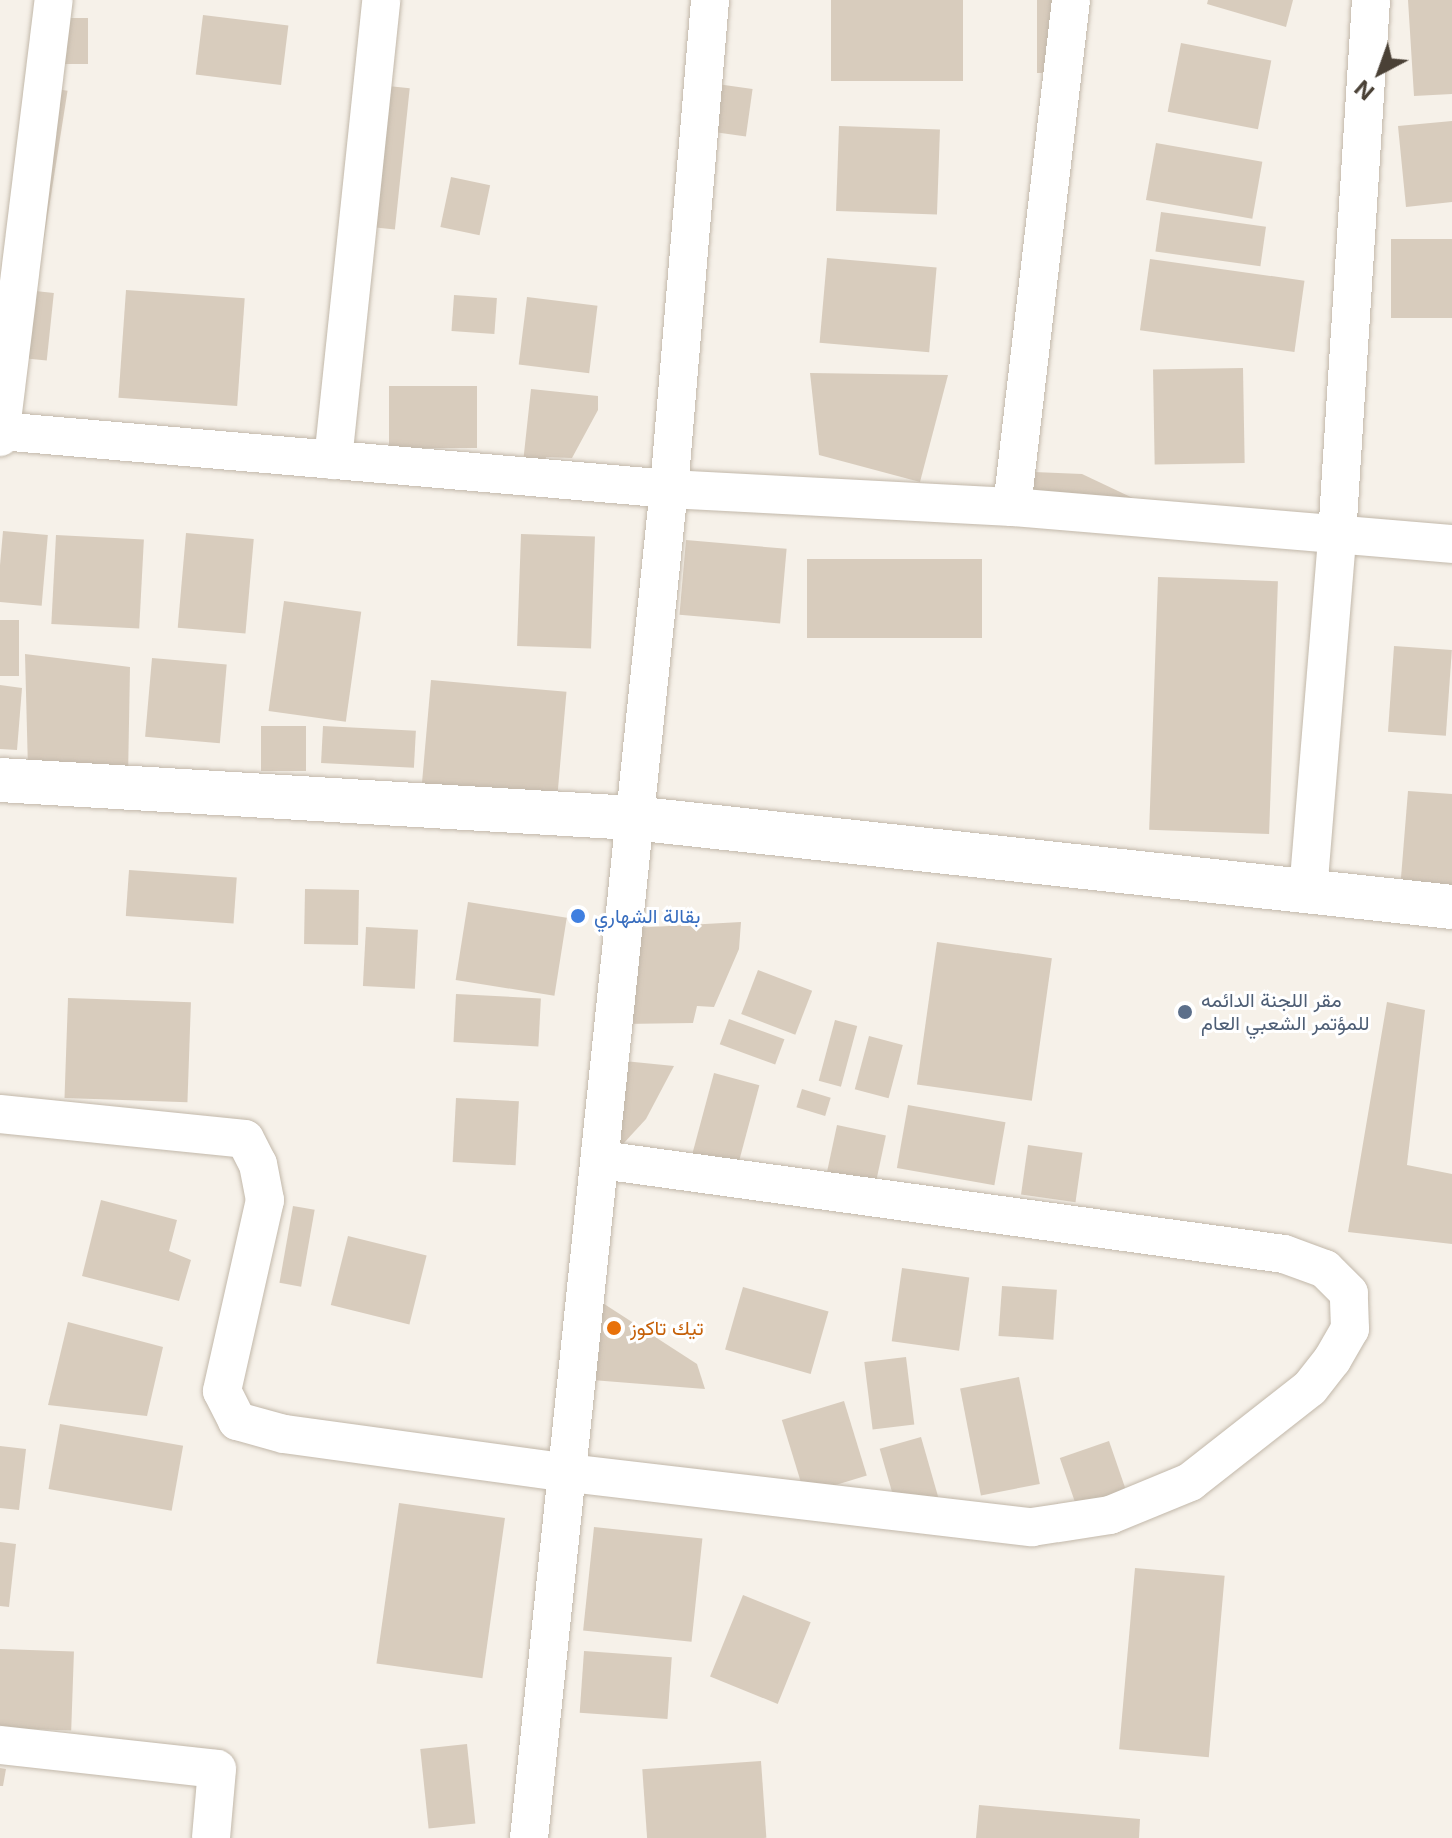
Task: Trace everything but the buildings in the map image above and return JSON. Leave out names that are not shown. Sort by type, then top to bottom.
[{"type":"street","points":[[54,0],[0,433],[669,489],[1012,507],[1452,544]]},
{"type":"street","points":[[333,460],[381,0]]},
{"type":"street","points":[[529,1838],[669,489],[710,0]]},
{"type":"street","points":[[1012,507],[1071,0]]},
{"type":"street","points":[[1308,892],[1337,536],[1371,0]]},
{"type":"street","points":[[0,780],[633,818],[1452,907]]},
{"type":"street","points":[[0,1114],[245,1139],[258,1164],[265,1200],[222,1391],[237,1421],[284,1434],[569,1473],[1032,1527],[1110,1515],[1190,1482],[1310,1388],[1332,1360],[1350,1329],[1349,1293],[1325,1269],[1284,1254],[601,1160]]},
{"type":"street","points":[[0,1745],[217,1769],[211,1838]]},
{"type":"place","name":"بقالة الشهاري","points":[[578,916]]},
{"type":"place","name":"مقر اللجنة الدائمه للمؤتمر الشعبي العام","points":[[1185,1012]]},
{"type":"place","name":"تيك تاكوز","points":[[614,1328]]}]
